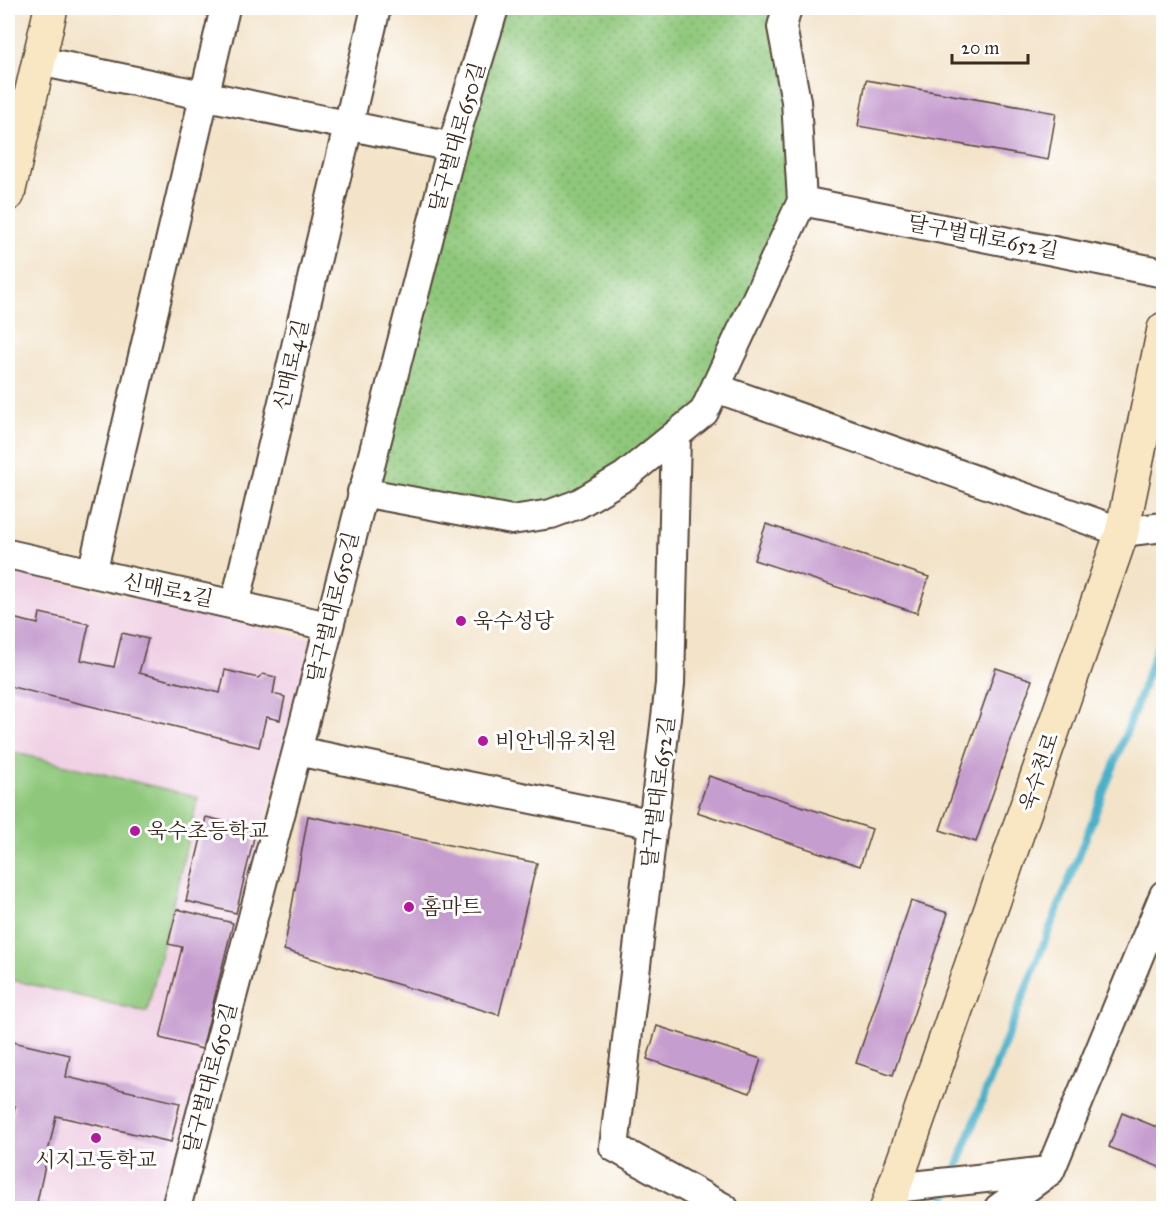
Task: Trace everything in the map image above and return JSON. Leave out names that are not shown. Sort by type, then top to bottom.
[{"type":"main road","points":[[8,194],[51,8]]},
{"type":"main road","name":"욱수천로","points":[[891,1198],[1122,532],[1164,329]]},
{"type":"street","points":[[92,573],[225,8]]},
{"type":"street","name":"신매로4길","points":[[235,605],[376,8]]},
{"type":"street","name":"달구벌대로650길","points":[[176,1209],[297,751],[452,147],[494,8]]},
{"type":"street","points":[[362,492],[512,520],[551,514],[579,504],[625,476],[704,412],[802,201],[796,100],[782,27],[786,8]]},
{"type":"street","points":[[39,61],[452,147]]},
{"type":"street","name":"달구벌대로652길","points":[[802,201],[1164,273]]},
{"type":"street","points":[[716,388],[1122,532],[1164,527]]},
{"type":"street","name":"달구벌대로652길","points":[[676,435],[670,684],[614,1147],[724,1209]]},
{"type":"street","name":"신매로2길","points":[[8,554],[328,626]]},
{"type":"street","points":[[297,751],[654,824]]},
{"type":"street","points":[[999,1209],[1050,1171],[1164,895]]},
{"type":"street","points":[[891,1198],[1050,1171]]},
{"type":"shaded area","name":"욱수초등학교","points":[[8,570],[311,639],[167,1208],[8,1208]]},
{"type":"green space","points":[[498,8],[776,8],[802,201],[704,412],[551,514],[362,492]]},
{"type":"green space","points":[[8,751],[198,797],[147,1012],[8,979]]},
{"type":"building","points":[[866,80],[1056,113],[1048,160],[858,126]]},
{"type":"building","points":[[766,524],[929,577],[917,613],[754,560]]},
{"type":"building","points":[[40,613],[89,624],[81,660],[114,667],[122,633],[148,639],[139,673],[220,693],[225,670],[258,678],[263,674],[276,677],[273,694],[285,697],[280,720],[266,717],[259,747],[8,686],[8,617],[38,624]]},
{"type":"building","points":[[996,668],[1032,680],[976,842],[940,830]]},
{"type":"building","points":[[709,776],[872,829],[860,866],[697,812]]},
{"type":"building","name":"홈마트","points":[[308,816],[537,863],[499,1015],[284,950]]},
{"type":"building","points":[[206,817],[256,829],[236,913],[186,901]]},
{"type":"building","points":[[911,901],[948,913],[893,1075],[856,1063]]},
{"type":"building","points":[[177,909],[233,923],[202,1049],[160,1038],[182,947],[168,944]]},
{"type":"building","points":[[657,1026],[761,1059],[750,1093],[647,1059]]},
{"type":"building","points":[[8,1041],[70,1055],[66,1077],[180,1103],[171,1142],[56,1116],[37,1202],[60,1208],[8,1208],[8,1136],[15,1106],[8,1104]]},
{"type":"building","points":[[1122,1113],[1164,1130],[1164,1169],[1109,1147]]},
{"type":"waterway","points":[[954,1176],[1114,766],[1164,628]]},
{"type":"waterway","points":[[942,1208],[950,1187]]},
{"type":"place","name":"욱수성당","points":[[461,621]]},
{"type":"place","name":"비안네유치원","points":[[483,741]]},
{"type":"place","name":"욱수초등학교","points":[[135,831]]},
{"type":"place","name":"홈마트","points":[[409,907]]},
{"type":"place","name":"시지고등학교","points":[[96,1138]]}]
